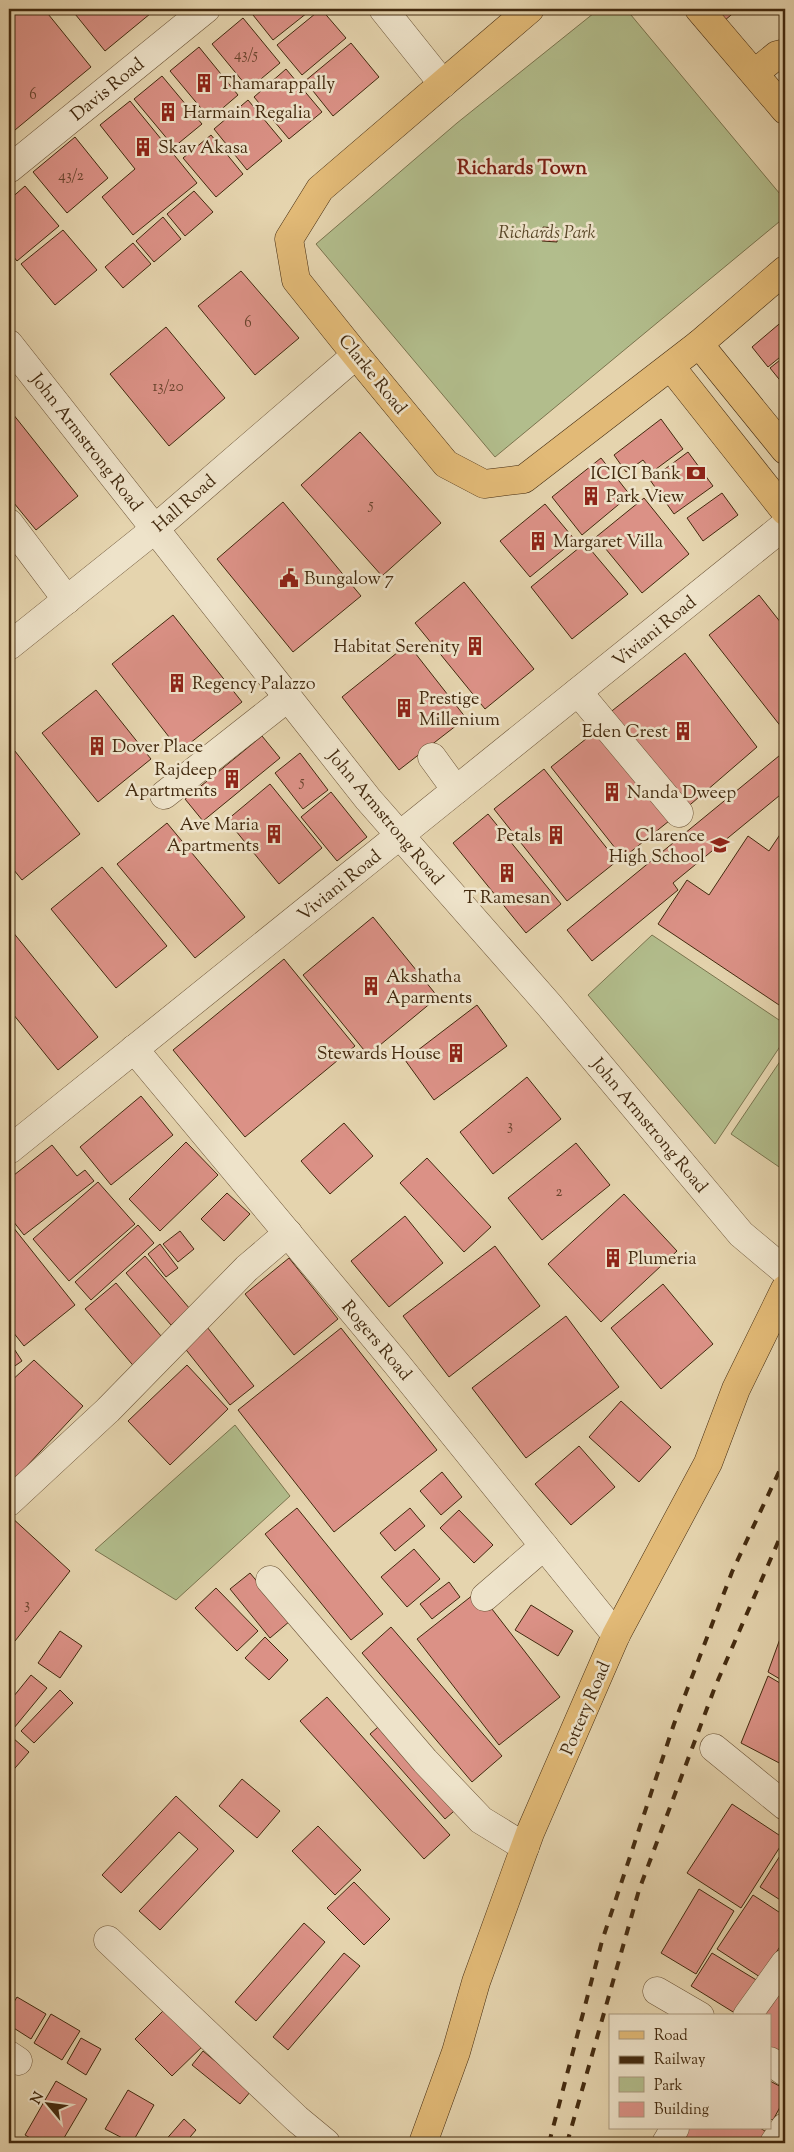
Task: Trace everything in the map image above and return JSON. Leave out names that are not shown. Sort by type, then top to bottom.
[{"type":"main road","name":"Clarke Road","points":[[530,9],[320,189],[289,239],[296,280],[446,464],[484,484],[524,479],[671,367],[785,270]]},
{"type":"main road","points":[[699,9],[785,110]]},
{"type":"main road","points":[[755,73],[783,48]]},
{"type":"main road","points":[[699,344],[785,450]]},
{"type":"main road","points":[[671,367],[785,511]]},
{"type":"main road","name":"Pottery Road","points":[[423,2143],[456,2052],[476,1982],[525,1847],[616,1635],[708,1463],[736,1389],[785,1284]]},
{"type":"main road","points":[[708,1463],[749,1397],[785,1328]]},
{"type":"street","name":"Davis Road","points":[[9,169],[206,9]]},
{"type":"street","points":[[384,9],[443,84]]},
{"type":"street","name":"John Armstrong Road","points":[[9,344],[277,706],[395,839],[727,1247],[785,1284]]},
{"type":"street","name":"Hall Road","points":[[9,646],[149,533],[356,355]]},
{"type":"street","name":"John Armstrong Road","points":[[9,368],[149,533],[368,799],[395,839]]},
{"type":"street","name":"Viviani Road","points":[[9,1150],[785,525]]},
{"type":"street","points":[[12,535],[67,600]]},
{"type":"street","points":[[578,692],[679,813]]},
{"type":"street","points":[[164,795],[277,706]]},
{"type":"street","points":[[432,757],[456,790]]},
{"type":"street","name":"Rogers Road","points":[[134,1049],[396,1363],[616,1635]]},
{"type":"street","points":[[9,1502],[108,1410],[246,1268],[288,1233]]},
{"type":"street","points":[[485,1597],[544,1546]]},
{"type":"street","points":[[270,1580],[425,1761],[481,1820],[525,1847]]},
{"type":"street","points":[[714,1748],[784,1801]]},
{"type":"street","points":[[108,1940],[297,2119],[326,2143]]},
{"type":"street","points":[[749,2014],[785,1963]]},
{"type":"street","points":[[657,1991],[697,2014]]},
{"type":"street","points":[[772,2062],[785,2072]]},
{"type":"street","points":[[774,2143],[785,2126]]},
{"type":"street","points":[[666,2143],[674,2130]]},
{"type":"green space","name":"Richards Park","points":[[599,9],[626,9],[785,200],[785,217],[495,457],[316,244],[457,123]]},
{"type":"green space","points":[[652,935],[785,1024],[785,1039],[715,1144],[588,995]]},
{"type":"green space","points":[[785,1054],[785,1171],[731,1134]]},
{"type":"green space","points":[[235,1425],[290,1496],[176,1600],[95,1550]]},
{"type":"building","points":[[9,9],[44,9],[91,67],[15,130],[9,122]]},
{"type":"building","points":[[71,9],[156,9],[105,51]]},
{"type":"building","points":[[250,9],[312,9],[273,40]]},
{"type":"building","points":[[321,9],[346,38],[302,75],[277,45]]},
{"type":"building","points":[[714,9],[738,9],[724,21]]},
{"type":"building","points":[[243,18],[280,63],[249,89],[212,44]]},
{"type":"building","points":[[351,43],[379,77],[333,116],[305,81]]},
{"type":"building","name":"Thamarappally","points":[[199,47],[238,95],[210,119],[170,71]]},
{"type":"building","points":[[286,69],[322,112],[289,139],[254,97]]},
{"type":"building","name":"Harmain Regalia","points":[[162,76],[202,124],[174,147],[134,99]]},
{"type":"building","points":[[248,100],[282,141],[247,170],[214,129]]},
{"type":"building","name":"Skav Akasa","points":[[130,101],[197,183],[133,235],[102,197],[135,169],[100,125]]},
{"type":"building","points":[[211,135],[243,174],[216,197],[183,158]]},
{"type":"building","points":[[75,137],[108,178],[67,213],[33,172]]},
{"type":"building","points":[[25,186],[59,226],[17,261],[9,251],[9,200]]},
{"type":"building","points":[[194,191],[213,212],[185,236],[167,214]]},
{"type":"building","points":[[163,217],[181,239],[154,262],[136,241]]},
{"type":"building","points":[[543,227],[558,228],[557,242],[542,241]]},
{"type":"building","points":[[63,230],[97,270],[55,305],[21,264]]},
{"type":"building","points":[[133,243],[151,264],[123,288],[105,267]]},
{"type":"building","points":[[241,271],[299,338],[255,375],[198,306]]},
{"type":"building","points":[[785,319],[785,353],[768,367],[752,347]]},
{"type":"building","points":[[166,327],[225,398],[169,446],[110,374]]},
{"type":"building","points":[[785,356],[785,383],[783,384],[770,368]]},
{"type":"building","points":[[9,409],[78,496],[36,530],[9,497]]},
{"type":"building","points":[[661,419],[683,449],[652,472],[643,460],[626,472],[614,455]]},
{"type":"building","points":[[360,432],[441,523],[382,576],[301,485]]},
{"type":"building","points":[[688,452],[713,486],[674,514],[650,480]]},
{"type":"building","name":"Park View","points":[[601,458],[630,495],[582,535],[552,497]]},
{"type":"building","points":[[722,493],[738,515],[703,541],[687,518]]},
{"type":"building","points":[[644,498],[689,554],[642,593],[596,537]]},
{"type":"building","name":"Bungalow 7","points":[[283,502],[361,596],[293,652],[217,559]]},
{"type":"building","name":"Margaret Villa","points":[[545,504],[575,540],[530,577],[500,541]]},
{"type":"building","points":[[585,543],[628,594],[572,639],[531,587]]},
{"type":"building","name":"Habitat Serenity","points":[[464,582],[534,669],[485,709],[415,623]]},
{"type":"building","points":[[759,595],[785,628],[785,725],[782,728],[709,635]]},
{"type":"building","name":"Regency Palazzo","points":[[173,615],[242,702],[180,751],[112,664]]},
{"type":"building","name":"Prestige Millenium","points":[[408,644],[466,718],[399,770],[342,697]]},
{"type":"building","name":"Eden Crest","points":[[685,653],[757,747],[684,810],[608,714]]},
{"type":"building","name":"Dover Place","points":[[96,690],[151,759],[98,802],[42,733]]},
{"type":"building","name":"Nanda Dweep","points":[[602,726],[674,817],[623,858],[551,767]]},
{"type":"building","name":"Rajdeep Apartments","points":[[262,736],[280,758],[203,821],[185,799]]},
{"type":"building","points":[[11,746],[80,834],[22,880],[9,864],[9,748]]},
{"type":"building","points":[[785,751],[785,791],[673,883],[678,890],[592,961],[567,930]]},
{"type":"building","points":[[300,753],[328,790],[303,809],[275,773]]},
{"type":"building","name":"Petals","points":[[544,769],[617,861],[567,901],[494,809]]},
{"type":"building","name":"Ave Maria Apartments","points":[[270,784],[322,848],[279,884],[227,820]]},
{"type":"building","points":[[331,792],[367,837],[337,861],[301,817]]},
{"type":"building","name":"T Ramesan","points":[[488,814],[561,904],[526,933],[453,843]]},
{"type":"building","points":[[167,823],[245,917],[195,958],[117,864]]},
{"type":"building","points":[[785,827],[785,1009],[658,924],[687,880],[709,895],[748,836],[769,851]]},
{"type":"building","points":[[102,867],[167,946],[116,988],[51,909]]},
{"type":"building","name":"Akshatha Aparments","points":[[373,917],[438,997],[368,1055],[303,975]]},
{"type":"building","points":[[12,931],[98,1037],[58,1070],[9,1009],[9,933]]},
{"type":"building","points":[[284,959],[355,1046],[245,1137],[173,1050]]},
{"type":"building","name":"Stewards House","points":[[477,1005],[507,1046],[434,1100],[405,1060]]},
{"type":"building","points":[[527,1077],[561,1119],[493,1174],[460,1132]]},
{"type":"building","points":[[141,1096],[173,1135],[111,1185],[80,1147]]},
{"type":"building","points":[[344,1123],[373,1156],[330,1194],[301,1161]]},
{"type":"building","points":[[186,1142],[218,1175],[160,1231],[129,1199]]},
{"type":"building","points":[[576,1143],[610,1185],[542,1240],[508,1198]]},
{"type":"building","points":[[52,1145],[77,1176],[85,1170],[94,1181],[24,1235],[9,1216],[9,1179]]},
{"type":"building","points":[[427,1158],[491,1227],[464,1252],[400,1183]]},
{"type":"building","points":[[98,1182],[135,1224],[69,1281],[33,1239]]},
{"type":"building","points":[[227,1193],[250,1214],[224,1241],[201,1219]]},
{"type":"building","name":"Plumeria","points":[[624,1194],[677,1251],[601,1322],[548,1264]]},
{"type":"building","points":[[405,1216],[443,1263],[389,1307],[351,1261]]},
{"type":"building","points":[[9,1222],[75,1305],[24,1346],[9,1327]]},
{"type":"building","points":[[138,1225],[154,1243],[91,1300],[75,1282]]},
{"type":"building","points":[[180,1231],[194,1249],[178,1262],[163,1244]]},
{"type":"building","points":[[160,1244],[178,1268],[166,1277],[148,1254]]},
{"type":"building","points":[[495,1246],[540,1306],[449,1377],[403,1316]]},
{"type":"building","points":[[145,1256],[190,1309],[171,1325],[126,1273]]},
{"type":"building","points":[[289,1258],[338,1319],[294,1355],[245,1294]]},
{"type":"building","points":[[116,1283],[167,1343],[137,1370],[85,1309]]},
{"type":"building","points":[[663,1284],[713,1344],[661,1389],[611,1328]]},
{"type":"building","points":[[566,1316],[619,1387],[526,1458],[472,1388]]},
{"type":"building","points":[[207,1327],[254,1386],[230,1405],[183,1346]]},
{"type":"building","points":[[341,1328],[437,1450],[334,1532],[238,1410]]},
{"type":"building","points":[[9,1341],[22,1361],[9,1370]]},
{"type":"building","points":[[34,1360],[83,1406],[12,1482],[9,1477],[9,1383]]},
{"type":"building","points":[[187,1365],[228,1409],[170,1465],[128,1421]]},
{"type":"building","points":[[621,1401],[671,1447],[639,1482],[589,1437]]},
{"type":"building","points":[[579,1446],[615,1487],[571,1525],[535,1484]]},
{"type":"building","points":[[442,1472],[462,1497],[441,1515],[420,1491]]},
{"type":"building","points":[[297,1508],[383,1614],[351,1640],[265,1534]]},
{"type":"building","points":[[410,1508],[425,1526],[395,1551],[380,1533]]},
{"type":"building","points":[[459,1510],[493,1545],[474,1563],[440,1528]]},
{"type":"building","points":[[10,1516],[70,1571],[15,1641],[9,1636]]},
{"type":"building","points":[[414,1549],[440,1579],[407,1607],[381,1577]]},
{"type":"building","points":[[250,1573],[290,1621],[270,1638],[230,1589]]},
{"type":"building","points":[[449,1582],[460,1597],[432,1619],[420,1604]]},
{"type":"building","points":[[216,1588],[258,1631],[237,1651],[195,1608]]},
{"type":"building","points":[[478,1591],[560,1697],[499,1745],[417,1639]]},
{"type":"building","points":[[531,1605],[573,1631],[558,1656],[515,1630]]},
{"type":"building","points":[[391,1627],[502,1756],[472,1782],[362,1653]]},
{"type":"building","points":[[60,1631],[82,1646],[60,1678],[38,1663]]},
{"type":"building","points":[[781,1636],[785,1638],[785,1682],[768,1672]]},
{"type":"building","points":[[265,1637],[288,1660],[269,1680],[245,1658]]},
{"type":"building","points":[[31,1675],[47,1688],[9,1734],[9,1702]]},
{"type":"building","points":[[768,1676],[785,1686],[785,1766],[741,1743]]},
{"type":"building","points":[[60,1690],[73,1703],[34,1743],[21,1731]]},
{"type":"building","points":[[327,1697],[450,1835],[424,1859],[300,1721]]},
{"type":"building","points":[[385,1721],[461,1805],[445,1819],[370,1734]]},
{"type":"building","points":[[13,1738],[29,1752],[9,1775],[9,1742]]},
{"type":"building","points":[[242,1779],[280,1811],[257,1838],[219,1806]]},
{"type":"building","points":[[176,1796],[234,1851],[160,1930],[139,1911],[198,1849],[179,1832],[121,1893],[102,1875]]},
{"type":"building","points":[[732,1804],[785,1839],[741,1908],[687,1873]]},
{"type":"building","points":[[318,1826],[361,1870],[335,1895],[292,1851]]},
{"type":"building","points":[[785,1848],[785,1903],[760,1887]]},
{"type":"building","points":[[354,1882],[390,1919],[364,1945],[327,1908]]},
{"type":"building","points":[[699,1889],[734,1911],[696,1974],[661,1953]]},
{"type":"building","points":[[753,1895],[785,1916],[785,1939],[760,1977],[717,1949]]},
{"type":"building","points":[[304,1923],[325,1942],[256,2021],[235,2002]]},
{"type":"building","points":[[344,1953],[360,1966],[288,2050],[273,2037]]},
{"type":"building","points":[[712,1953],[758,1981],[739,2014],[691,1986]]},
{"type":"building","points":[[772,1989],[785,1998],[785,2057],[772,2048],[772,2014],[756,2014]]},
{"type":"building","points":[[17,1997],[46,2014],[31,2039],[9,2025],[9,2010]]},
{"type":"building","points":[[170,2004],[207,2042],[172,2076],[135,2039]]},
{"type":"building","points":[[51,2014],[80,2031],[62,2060],[34,2043]]},
{"type":"building","points":[[81,2038],[101,2049],[86,2075],[67,2063]]},
{"type":"building","points":[[203,2051],[251,2091],[240,2104],[192,2065]]},
{"type":"building","points":[[56,2081],[87,2099],[61,2143],[39,2143],[25,2135]]},
{"type":"building","points":[[772,2082],[785,2089],[785,2098],[773,2120]]},
{"type":"building","points":[[128,2090],[154,2105],[132,2143],[105,2129]]},
{"type":"building","points":[[184,2119],[196,2130],[185,2143],[163,2143]]},
{"type":"building","points":[[682,2130],[763,2130],[768,2133],[762,2143],[674,2143]]},
{"type":"railway","points":[[549,2143],[602,1941],[674,1724],[732,1572],[785,1459]]},
{"type":"railway","points":[[567,2143],[639,1890],[715,1687],[785,1526]]},
{"type":"place","name":"Thamarappally","points":[[204,83]]},
{"type":"place","name":"Harmain Regalia","points":[[168,112]]},
{"type":"place","name":"Skav Akasa","points":[[143,147]]},
{"type":"place","name":"ICICI Bank","points":[[696,473]]},
{"type":"place","name":"Park View","points":[[591,496]]},
{"type":"place","name":"Margaret Villa","points":[[538,541]]},
{"type":"place","name":"Bungalow 7","points":[[289,578]]},
{"type":"place","name":"Habitat Serenity","points":[[475,646]]},
{"type":"place","name":"Regency Palazzo","points":[[177,683]]},
{"type":"place","name":"Prestige Millenium","points":[[404,708]]},
{"type":"place","name":"Eden Crest","points":[[683,731]]},
{"type":"place","name":"Dover Place","points":[[97,746]]},
{"type":"place","name":"Rajdeep Apartments","points":[[232,779]]},
{"type":"place","name":"Nanda Dweep","points":[[612,792]]},
{"type":"place","name":"Ave Maria Apartments","points":[[274,834]]},
{"type":"place","name":"Petals","points":[[556,835]]},
{"type":"place","name":"Clarence High School","points":[[720,845]]},
{"type":"place","name":"T Ramesan","points":[[507,873]]},
{"type":"place","name":"Akshatha Aparments","points":[[371,986]]},
{"type":"place","name":"Stewards House","points":[[456,1053]]},
{"type":"place","name":"Plumeria","points":[[613,1258]]},
{"type":"district","name":"Richards Town","points":[[522,167]]}]
